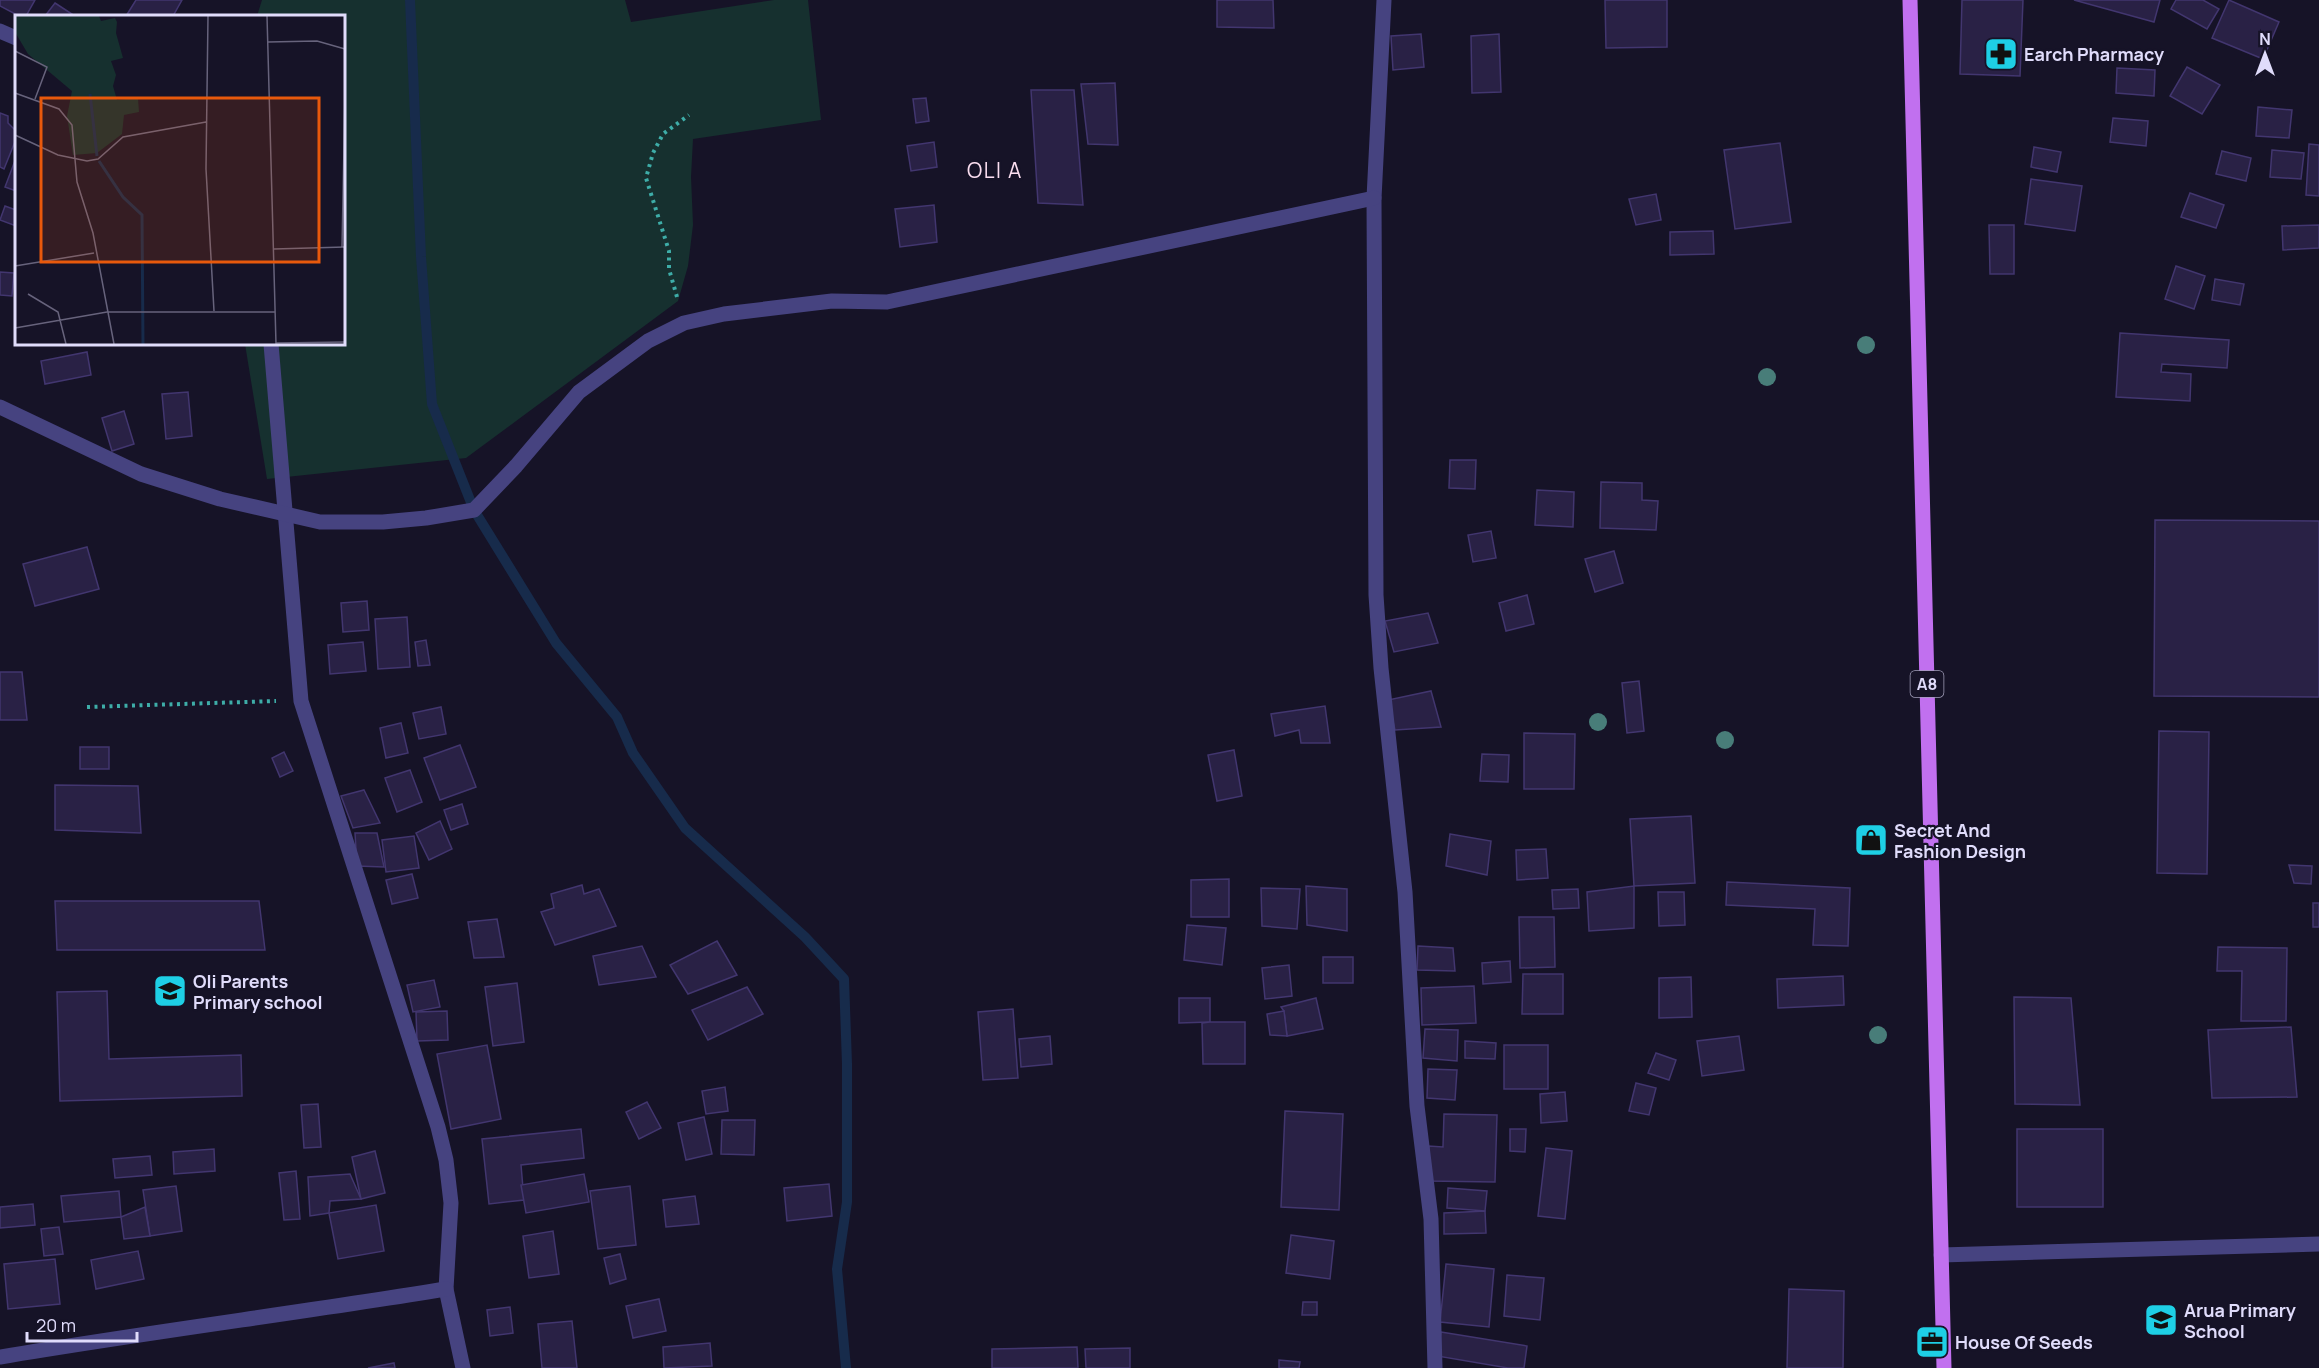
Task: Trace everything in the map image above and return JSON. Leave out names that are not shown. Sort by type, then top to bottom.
[{"type":"main road","name":"A8","points":[[1910,0],[1944,1368]]},
{"type":"street","points":[[1384,0],[1374,198],[1376,595],[1381,668],[1405,892],[1418,1106],[1431,1219],[1435,1368]]},
{"type":"street","points":[[0,31],[15,38]]},
{"type":"street","points":[[0,406],[141,474],[220,499],[320,522],[383,522],[426,518],[474,510],[579,392],[648,341],[684,323],[724,314],[832,301],[887,302],[1374,198]]},
{"type":"street","points":[[271,345],[301,701],[438,1127],[446,1160],[451,1203],[446,1289],[463,1368]]},
{"type":"street","points":[[1941,1255],[2319,1244]]},
{"type":"street","points":[[0,1357],[162,1330],[276,1317],[446,1289]]},
{"type":"path","points":[[684,323],[669,269],[669,251],[646,178],[653,153],[663,134],[689,115]]},
{"type":"path","points":[[87,707],[301,701]]},
{"type":"green space","points":[[262,0],[625,0],[631,22],[774,0],[808,0],[821,120],[693,139],[691,177],[693,225],[688,266],[678,301],[466,458],[267,479],[245,345],[345,345],[345,15],[257,15]]},
{"type":"building","points":[[0,0],[35,0],[27,15],[17,15],[0,6]]},
{"type":"building","points":[[136,0],[182,0],[174,15],[127,15]]},
{"type":"building","points":[[1217,0],[1273,0],[1274,28],[1217,27]]},
{"type":"building","points":[[1605,0],[1667,0],[1667,47],[1606,48]]},
{"type":"building","points":[[1962,0],[2023,0],[2020,76],[1960,74]]},
{"type":"building","points":[[2074,0],[2160,0],[2154,22]]},
{"type":"building","points":[[2176,0],[2203,0],[2219,9],[2207,29],[2171,9]]},
{"type":"building","points":[[2229,0],[2279,22],[2263,59],[2212,38]]},
{"type":"building","points":[[55,3],[73,15],[46,15]]},
{"type":"building","points":[[1421,34],[1424,67],[1393,70],[1391,36]]},
{"type":"building","points":[[1499,34],[1501,92],[1472,93],[1471,36]]},
{"type":"building","points":[[2187,67],[2220,85],[2202,114],[2170,96]]},
{"type":"building","points":[[2117,68],[2155,70],[2154,96],[2116,93]]},
{"type":"building","points":[[1115,83],[1118,145],[1088,144],[1081,84]]},
{"type":"building","points":[[1031,90],[1074,90],[1083,205],[1038,203]]},
{"type":"building","points":[[926,98],[929,121],[916,123],[913,99]]},
{"type":"building","points":[[2258,107],[2292,110],[2289,138],[2256,136]]},
{"type":"building","points":[[0,113],[8,116],[8,123],[15,130],[15,142],[4,169],[0,167]]},
{"type":"building","points":[[2113,118],[2148,121],[2146,146],[2110,142]]},
{"type":"building","points":[[934,142],[937,167],[911,171],[907,146]]},
{"type":"building","points":[[1780,143],[1791,222],[1735,229],[1724,150]]},
{"type":"building","points":[[2309,144],[2319,145],[2319,196],[2306,195]]},
{"type":"building","points":[[2034,147],[2061,152],[2057,172],[2031,167]]},
{"type":"building","points":[[2272,150],[2304,153],[2301,179],[2270,177]]},
{"type":"building","points":[[2222,151],[2251,158],[2246,181],[2216,174]]},
{"type":"building","points":[[15,161],[15,191],[5,187]]},
{"type":"building","points":[[2031,179],[2082,186],[2075,231],[2025,224]]},
{"type":"building","points":[[2190,193],[2224,205],[2216,228],[2181,217]]},
{"type":"building","points":[[1656,194],[1661,220],[1636,225],[1629,199]]},
{"type":"building","points":[[934,205],[937,242],[900,247],[895,209]]},
{"type":"building","points":[[5,206],[15,210],[15,226],[0,220]]},
{"type":"building","points":[[1989,225],[2014,225],[2014,274],[1990,274]]},
{"type":"building","points":[[2319,225],[2319,248],[2283,250],[2282,226]]},
{"type":"building","points":[[1713,231],[1714,254],[1670,255],[1670,232]]},
{"type":"building","points":[[2176,266],[2205,276],[2194,309],[2165,299]]},
{"type":"building","points":[[0,272],[14,273],[12,296],[0,295]]},
{"type":"building","points":[[2215,279],[2244,284],[2240,305],[2212,300]]},
{"type":"building","points":[[2120,333],[2229,340],[2227,368],[2162,364],[2161,372],[2191,374],[2190,401],[2116,397]]},
{"type":"building","points":[[87,352],[91,375],[45,384],[41,361]]},
{"type":"building","points":[[188,392],[192,436],[166,439],[162,394]]},
{"type":"building","points":[[124,411],[134,444],[112,451],[102,418]]},
{"type":"building","points":[[1450,460],[1476,460],[1475,489],[1449,488]]},
{"type":"building","points":[[1601,482],[1642,483],[1642,500],[1658,501],[1656,530],[1600,528]]},
{"type":"building","points":[[1537,490],[1574,492],[1573,527],[1535,525]]},
{"type":"building","points":[[2155,520],[2319,521],[2319,697],[2154,696]]},
{"type":"building","points":[[1491,531],[1496,558],[1473,562],[1468,535]]},
{"type":"building","points":[[87,547],[99,589],[35,606],[23,564]]},
{"type":"building","points":[[1614,551],[1623,583],[1595,592],[1585,559]]},
{"type":"building","points":[[1527,595],[1534,624],[1506,631],[1499,603]]},
{"type":"building","points":[[367,601],[369,630],[343,632],[341,603]]},
{"type":"building","points":[[1428,613],[1438,643],[1394,652],[1385,621]]},
{"type":"building","points":[[407,617],[410,667],[378,669],[375,619]]},
{"type":"building","points":[[426,640],[430,665],[418,666],[415,642]]},
{"type":"building","points":[[363,642],[366,671],[330,674],[328,645]]},
{"type":"building","points":[[0,672],[22,672],[27,720],[0,720]]},
{"type":"building","points":[[1639,681],[1644,731],[1627,733],[1622,683]]},
{"type":"building","points":[[1431,691],[1441,727],[1395,730],[1388,700]]},
{"type":"building","points":[[1325,706],[1330,743],[1301,743],[1299,730],[1275,736],[1271,714]]},
{"type":"building","points":[[441,707],[446,734],[419,739],[413,713]]},
{"type":"building","points":[[401,723],[408,753],[386,758],[380,728]]},
{"type":"building","points":[[2159,731],[2209,732],[2207,874],[2157,873]]},
{"type":"building","points":[[1524,733],[1575,734],[1574,789],[1524,789]]},
{"type":"building","points":[[460,745],[476,787],[440,800],[424,758]]},
{"type":"building","points":[[80,747],[109,747],[109,769],[80,769]]},
{"type":"building","points":[[1234,750],[1242,796],[1217,801],[1208,755]]},
{"type":"building","points":[[284,752],[293,771],[280,777],[272,758]]},
{"type":"building","points":[[1482,754],[1509,755],[1508,782],[1480,781]]},
{"type":"building","points":[[410,770],[422,802],[397,812],[385,778]]},
{"type":"building","points":[[55,785],[138,786],[141,833],[55,830]]},
{"type":"building","points":[[364,790],[380,823],[353,828],[341,796]]},
{"type":"building","points":[[462,804],[468,824],[451,830],[444,810]]},
{"type":"building","points":[[1691,816],[1695,883],[1634,886],[1630,819]]},
{"type":"building","points":[[440,821],[452,849],[429,860],[416,833]]},
{"type":"building","points":[[355,833],[377,833],[384,867],[357,866]]},
{"type":"building","points":[[1450,834],[1491,841],[1487,875],[1446,866]]},
{"type":"building","points":[[414,836],[419,868],[386,872],[382,840]]},
{"type":"building","points":[[1546,849],[1548,878],[1517,880],[1516,850]]},
{"type":"building","points":[[2289,865],[2312,866],[2311,884],[2294,883]]},
{"type":"building","points":[[412,874],[418,898],[392,904],[386,880]]},
{"type":"building","points":[[1229,879],[1229,917],[1191,917],[1191,880]]},
{"type":"building","points":[[1727,882],[1850,888],[1848,946],[1813,945],[1815,909],[1726,905]]},
{"type":"building","points":[[582,885],[584,894],[599,889],[616,926],[555,945],[541,912],[554,908],[551,894]]},
{"type":"building","points":[[1306,886],[1347,889],[1347,931],[1307,925]]},
{"type":"building","points":[[1634,886],[1634,928],[1589,931],[1587,892]]},
{"type":"building","points":[[1261,888],[1300,889],[1297,929],[1262,926]]},
{"type":"building","points":[[1578,889],[1579,908],[1553,909],[1552,890]]},
{"type":"building","points":[[1658,892],[1684,892],[1685,925],[1659,926]]},
{"type":"building","points":[[55,901],[259,901],[265,950],[57,950]]},
{"type":"building","points":[[2313,903],[2319,903],[2319,927],[2313,927]]},
{"type":"building","points":[[1519,917],[1554,917],[1555,967],[1520,968]]},
{"type":"building","points":[[497,919],[504,957],[474,958],[468,922]]},
{"type":"building","points":[[1187,925],[1226,928],[1222,965],[1184,960]]},
{"type":"building","points":[[717,941],[737,975],[688,994],[670,965]]},
{"type":"building","points":[[642,946],[656,977],[599,985],[593,956]]},
{"type":"building","points":[[1418,946],[1453,948],[1455,971],[1417,970]]},
{"type":"building","points":[[2218,947],[2287,948],[2286,1021],[2241,1021],[2242,971],[2217,971]]},
{"type":"building","points":[[1323,957],[1353,957],[1353,983],[1323,983]]},
{"type":"building","points":[[1510,961],[1511,982],[1483,984],[1482,963]]},
{"type":"building","points":[[1289,965],[1292,996],[1265,999],[1262,968]]},
{"type":"building","points":[[1523,974],[1563,974],[1563,1014],[1522,1014]]},
{"type":"building","points":[[1843,976],[1844,1005],[1778,1008],[1777,979]]},
{"type":"building","points":[[1691,977],[1692,1017],[1659,1018],[1659,978]]},
{"type":"building","points":[[434,980],[440,1007],[413,1012],[407,985]]},
{"type":"building","points":[[517,983],[524,1042],[493,1046],[485,987]]},
{"type":"building","points":[[1474,986],[1476,1023],[1422,1025],[1421,988]]},
{"type":"building","points":[[747,987],[763,1014],[708,1040],[692,1010]]},
{"type":"building","points":[[107,991],[109,1059],[241,1055],[242,1096],[60,1101],[57,992]]},
{"type":"building","points":[[2014,997],[2071,998],[2080,1105],[2015,1104]]},
{"type":"building","points":[[1179,998],[1210,998],[1210,1022],[1179,1023]]},
{"type":"building","points":[[1316,998],[1323,1029],[1287,1036],[1284,1011],[1281,1007]]},
{"type":"building","points":[[1013,1009],[1018,1078],[983,1080],[978,1012]]},
{"type":"building","points":[[447,1011],[448,1040],[417,1041],[416,1012]]},
{"type":"building","points":[[1284,1011],[1287,1036],[1270,1035],[1267,1014]]},
{"type":"building","points":[[1245,1022],[1245,1064],[1203,1064],[1202,1023]]},
{"type":"building","points":[[2291,1027],[2297,1097],[2212,1098],[2208,1030]]},
{"type":"building","points":[[1425,1029],[1458,1030],[1457,1061],[1423,1058]]},
{"type":"building","points":[[1050,1036],[1052,1064],[1021,1067],[1019,1039]]},
{"type":"building","points":[[1739,1036],[1744,1070],[1702,1076],[1697,1041]]},
{"type":"building","points":[[1465,1041],[1496,1043],[1495,1059],[1465,1058]]},
{"type":"building","points":[[487,1045],[501,1119],[451,1129],[437,1054]]},
{"type":"building","points":[[1504,1045],[1548,1045],[1548,1089],[1504,1089]]},
{"type":"building","points":[[1656,1053],[1676,1060],[1669,1080],[1648,1073]]},
{"type":"building","points":[[1428,1069],[1457,1070],[1455,1100],[1427,1098]]},
{"type":"building","points":[[1636,1083],[1656,1088],[1649,1115],[1629,1111]]},
{"type":"building","points":[[725,1087],[728,1111],[706,1114],[702,1091]]},
{"type":"building","points":[[1565,1092],[1567,1121],[1541,1123],[1540,1094]]},
{"type":"building","points":[[647,1102],[661,1128],[639,1139],[626,1112]]},
{"type":"building","points":[[318,1104],[321,1147],[304,1148],[301,1105]]},
{"type":"building","points":[[1285,1111],[1343,1114],[1339,1210],[1281,1207]]},
{"type":"building","points":[[1444,1114],[1497,1115],[1495,1182],[1428,1181],[1429,1146],[1443,1147]]},
{"type":"building","points":[[704,1117],[712,1154],[686,1160],[678,1123]]},
{"type":"building","points":[[722,1120],[755,1120],[754,1155],[721,1154]]},
{"type":"building","points":[[581,1129],[584,1158],[521,1165],[524,1200],[489,1204],[482,1139]]},
{"type":"building","points":[[1510,1129],[1526,1129],[1525,1152],[1510,1151]]},
{"type":"building","points":[[2017,1129],[2103,1129],[2103,1207],[2017,1207]]},
{"type":"building","points":[[1546,1148],[1572,1151],[1565,1219],[1538,1216]]},
{"type":"building","points":[[214,1149],[215,1171],[174,1174],[173,1152]]},
{"type":"building","points":[[375,1151],[385,1193],[361,1199],[352,1157]]},
{"type":"building","points":[[150,1156],[152,1175],[115,1178],[113,1159]]},
{"type":"building","points":[[296,1171],[300,1219],[284,1220],[279,1173]]},
{"type":"building","points":[[350,1174],[361,1199],[330,1201],[329,1213],[310,1216],[308,1177]]},
{"type":"building","points":[[584,1174],[589,1202],[526,1213],[521,1185]]},
{"type":"building","points":[[829,1184],[832,1216],[787,1221],[784,1188]]},
{"type":"building","points":[[176,1186],[182,1231],[150,1236],[143,1190]]},
{"type":"building","points":[[630,1186],[636,1245],[598,1249],[590,1191]]},
{"type":"building","points":[[1448,1188],[1487,1191],[1485,1211],[1447,1208]]},
{"type":"building","points":[[119,1191],[121,1217],[64,1222],[61,1196]]},
{"type":"building","points":[[695,1196],[699,1224],[666,1227],[663,1200]]},
{"type":"building","points":[[33,1204],[35,1225],[0,1228],[0,1207]]},
{"type":"building","points":[[376,1205],[384,1251],[338,1259],[329,1213]]},
{"type":"building","points":[[145,1207],[150,1236],[124,1239],[121,1217]]},
{"type":"building","points":[[1485,1211],[1486,1233],[1444,1234],[1444,1213]]},
{"type":"building","points":[[59,1227],[63,1254],[44,1256],[41,1229]]},
{"type":"building","points":[[553,1231],[559,1274],[529,1278],[523,1236]]},
{"type":"building","points":[[1291,1235],[1334,1241],[1330,1279],[1286,1273]]},
{"type":"building","points":[[138,1251],[144,1279],[96,1289],[91,1260]]},
{"type":"building","points":[[620,1254],[626,1279],[610,1284],[604,1258]]},
{"type":"building","points":[[55,1259],[60,1304],[8,1309],[4,1264]]},
{"type":"building","points":[[1446,1264],[1494,1269],[1489,1327],[1440,1322]]},
{"type":"building","points":[[1507,1275],[1544,1278],[1540,1320],[1504,1316]]},
{"type":"building","points":[[1789,1289],[1844,1291],[1843,1368],[1787,1368]]},
{"type":"building","points":[[659,1299],[666,1331],[633,1338],[626,1306]]},
{"type":"building","points":[[1303,1302],[1317,1302],[1317,1315],[1302,1315]]},
{"type":"building","points":[[510,1307],[513,1333],[490,1336],[487,1310]]},
{"type":"building","points":[[572,1321],[577,1368],[542,1368],[538,1324]]},
{"type":"building","points":[[1441,1332],[1527,1346],[1524,1368],[1508,1368],[1437,1356]]},
{"type":"building","points":[[710,1343],[712,1366],[664,1368],[663,1347]]},
{"type":"building","points":[[1077,1347],[1078,1368],[992,1368],[992,1349]]},
{"type":"building","points":[[1130,1348],[1130,1368],[1086,1368],[1085,1349]]},
{"type":"building","points":[[1279,1360],[1300,1362],[1299,1368],[1279,1368]]},
{"type":"building","points":[[394,1363],[395,1368],[368,1368]]},
{"type":"waterway","points":[[410,0],[421,257],[432,404],[474,510],[556,643],[617,717],[633,753],[685,828],[805,937],[844,979],[847,1064],[847,1202],[837,1269],[846,1368]]},
{"type":"place","name":"Earch Pharmacy","points":[[2001,54]]},
{"type":"place","name":"Secret And Fashion Design","points":[[1871,840]]},
{"type":"place","name":"Oli Parents Primary school","points":[[170,991]]},
{"type":"place","name":"Arua Primary School","points":[[2161,1320]]},
{"type":"place","name":"House Of Seeds","points":[[1932,1342]]},
{"type":"district","name":"OLI A","points":[[995,170]]}]
